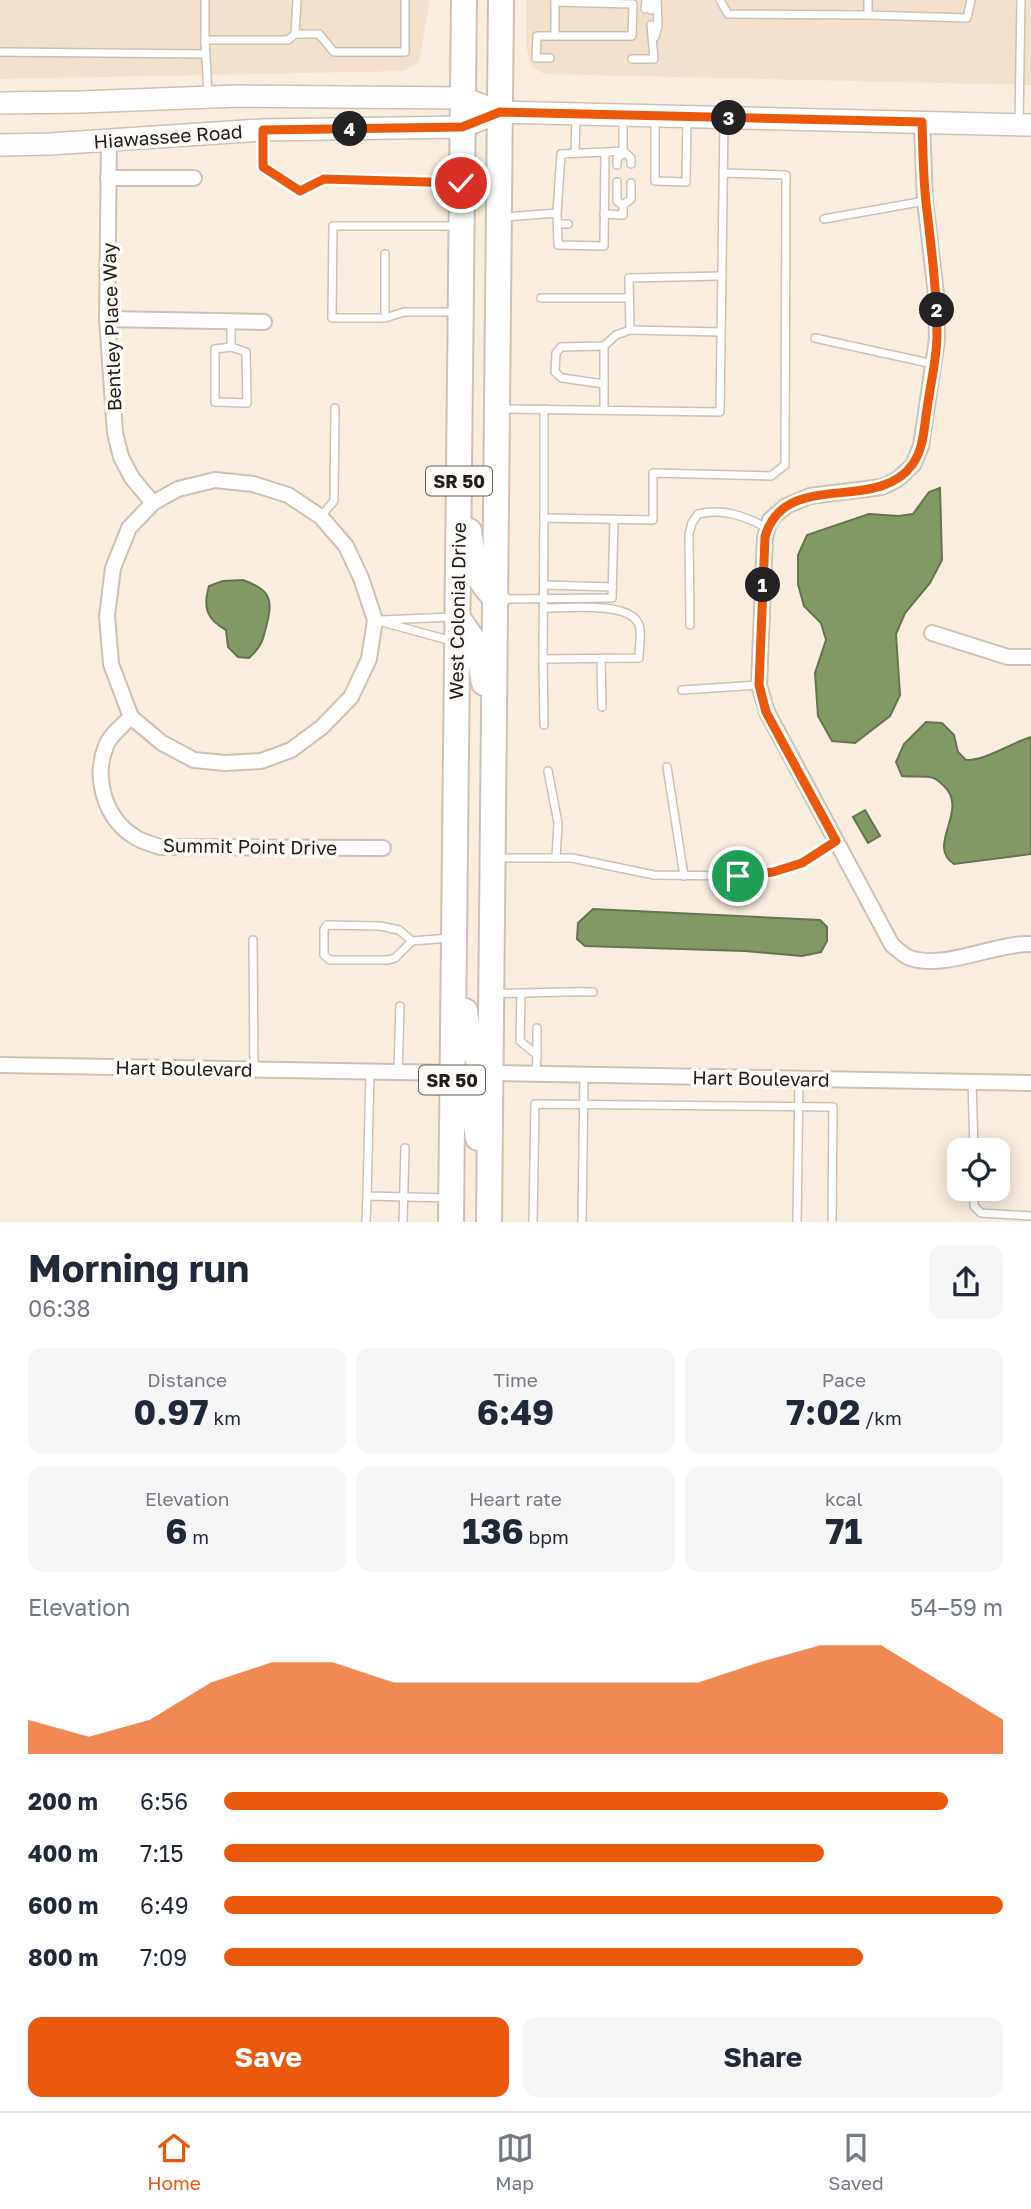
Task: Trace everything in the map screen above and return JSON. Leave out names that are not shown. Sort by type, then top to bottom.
[{"type":"highway","name":"West Colonial Drive","points":[[451,1210],[464,0]]},
{"type":"highway","name":"West Colonial Drive","points":[[489,1215],[502,0]]},
{"type":"highway","points":[[459,475],[477,575],[483,587],[496,599]]},
{"type":"highway","points":[[457,617],[478,647],[494,742]]},
{"type":"highway","points":[[454,938],[473,1053],[479,1064],[491,1073]]},
{"type":"highway","points":[[453,1073],[471,1095],[489,1215]]},
{"type":"main road","name":"Hiawassee Road","points":[[0,103],[310,96],[463,98],[500,112],[1025,125]]},
{"type":"main road","name":"Hiawassee Road","points":[[0,145],[263,130],[462,127],[500,112]]},
{"type":"street","points":[[922,122],[925,201],[936,294],[937,339],[921,446],[913,465],[898,479],[882,486],[810,496],[786,506],[770,520],[765,537],[759,685],[766,712],[892,945],[909,958],[934,960],[965,957],[1013,944],[1031,944]]},
{"type":"street","name":"Bentley Place Way","points":[[109,140],[107,319],[115,433],[121,457],[132,478],[153,503]]},
{"type":"street","points":[[108,178],[194,178]]},
{"type":"street","points":[[107,319],[264,322]]},
{"type":"street","points":[[215,480],[253,484],[288,495],[321,517],[346,546],[361,578],[375,620],[369,659],[351,697],[322,727],[291,750],[261,761],[225,763],[194,760],[162,743],[131,717],[111,664],[107,616],[113,568],[129,528],[153,503],[178,489],[215,480]]},
{"type":"street","points":[[932,633],[1008,657],[1031,657]]},
{"type":"street","name":"Summit Point Drive","points":[[131,717],[106,744],[101,766],[102,793],[113,817],[135,837],[160,847],[383,848]]},
{"type":"street","name":"Hart Boulevard","points":[[0,1065],[453,1073]]},
{"type":"street","name":"Hart Boulevard","points":[[491,1073],[1031,1083]]},
{"type":"lane","points":[[205,0],[209,98]]},
{"type":"lane","points":[[295,34],[297,0]]},
{"type":"lane","points":[[205,40],[288,40],[295,34],[319,34],[334,52],[405,52],[405,0]]},
{"type":"lane","points":[[646,0],[648,10],[654,0]]},
{"type":"lane","points":[[632,60],[654,60],[654,41],[659,26],[654,0]]},
{"type":"lane","points":[[720,0],[729,14],[967,18],[971,0]]},
{"type":"lane","points":[[868,0],[868,15]]},
{"type":"lane","points":[[1021,0],[1025,125]]},
{"type":"lane","points":[[550,58],[536,58],[537,36],[555,36],[632,36],[633,4],[555,1],[555,36]]},
{"type":"lane","points":[[648,25],[654,41]]},
{"type":"lane","points":[[0,52],[206,54]]},
{"type":"lane","points":[[575,153],[576,114]]},
{"type":"lane","points":[[623,115],[624,152]]},
{"type":"lane","points":[[655,116],[655,181],[686,182],[687,117]]},
{"type":"lane","points":[[498,409],[720,412],[724,118]]},
{"type":"lane","points":[[263,130],[263,167],[300,191],[324,179],[461,183]]},
{"type":"lane","points":[[604,152],[604,246],[558,245],[561,154],[604,152],[624,152],[631,158],[631,164]]},
{"type":"lane","points":[[617,165],[617,158],[624,152]]},
{"type":"lane","points":[[544,518],[653,520],[653,473],[771,476],[785,465],[786,175],[723,173]]},
{"type":"lane","points":[[617,182],[617,201],[623,205]]},
{"type":"lane","points":[[623,205],[631,199],[631,183]]},
{"type":"lane","points":[[559,188],[569,188]]},
{"type":"lane","points":[[594,188],[604,188]]},
{"type":"lane","points":[[824,219],[925,201]]},
{"type":"lane","points":[[604,214],[623,215],[623,205]]},
{"type":"lane","points":[[500,217],[557,213]]},
{"type":"lane","points":[[558,224],[568,224]]},
{"type":"lane","points":[[593,225],[604,225]]},
{"type":"lane","points":[[460,312],[404,312],[384,318],[332,318],[333,226],[461,226]]},
{"type":"lane","points":[[384,318],[385,254]]},
{"type":"lane","points":[[630,330],[629,278],[722,276]]},
{"type":"lane","points":[[541,298],[629,298]]},
{"type":"lane","points":[[231,346],[232,321]]},
{"type":"lane","points":[[604,384],[562,379],[555,372],[556,353],[561,347],[604,346],[616,335],[630,330],[721,332]]},
{"type":"lane","points":[[815,338],[933,364]]},
{"type":"lane","points":[[231,346],[246,352],[247,403],[215,402],[215,349],[231,346]]},
{"type":"lane","points":[[604,346],[604,410]]},
{"type":"lane","points":[[321,517],[334,501],[335,408]]},
{"type":"lane","points":[[544,409],[544,725]]},
{"type":"lane","points":[[690,625],[689,534],[698,514],[738,513],[767,528]]},
{"type":"lane","points":[[496,599],[611,598],[614,520]]},
{"type":"lane","points":[[545,585],[611,587]]},
{"type":"lane","points":[[543,659],[639,658],[639,625],[632,616],[614,609],[545,608]]},
{"type":"lane","points":[[375,620],[457,617]]},
{"type":"lane","points":[[375,620],[457,643]]},
{"type":"lane","points":[[601,659],[602,707]]},
{"type":"lane","points":[[682,690],[759,685]]},
{"type":"lane","points":[[667,767],[684,876]]},
{"type":"lane","points":[[548,771],[558,823],[556,858]]},
{"type":"lane","points":[[493,858],[556,858],[603,863],[654,875],[738,876],[773,872],[802,863],[836,841]]},
{"type":"lane","points":[[412,941],[399,930],[380,926],[327,925],[324,929],[324,956],[330,960],[388,960],[395,958],[412,941],[454,938]]},
{"type":"lane","points":[[253,940],[254,1069]]},
{"type":"lane","points":[[492,993],[521,994],[538,998],[555,991],[593,992]]},
{"type":"lane","points":[[521,994],[520,1041],[537,1055]]},
{"type":"lane","points":[[398,1072],[400,1006]]},
{"type":"lane","points":[[536,1074],[537,1028]]},
{"type":"lane","points":[[366,1222],[370,1071]]},
{"type":"lane","points":[[582,1222],[584,1075]]},
{"type":"lane","points":[[797,1222],[799,1079]]},
{"type":"lane","points":[[972,1082],[974,1138]]},
{"type":"lane","points":[[533,1222],[535,1104],[584,1102],[833,1107],[832,1222]]},
{"type":"lane","points":[[403,1222],[405,1148]]},
{"type":"lane","points":[[367,1196],[404,1196],[451,1210]]},
{"type":"lane","points":[[974,1201],[974,1206],[981,1213],[1031,1216]]},
{"type":"shaded area","points":[[0,0],[430,0],[419,62],[404,71],[0,79]]},
{"type":"shaded area","points":[[526,0],[1031,0],[1031,85],[544,74],[531,66],[526,47]]},
{"type":"shaded area","points":[[940,488],[942,560],[930,583],[905,613],[896,634],[900,695],[890,716],[855,743],[832,741],[818,716],[815,673],[826,640],[821,623],[804,606],[798,584],[798,555],[807,535],[869,514],[913,514],[929,492]]},
{"type":"shaded area","points":[[243,580],[263,591],[270,607],[261,642],[249,658],[238,657],[228,647],[226,630],[210,617],[206,606],[209,586],[223,581]]},
{"type":"shaded area","points":[[926,722],[942,723],[954,735],[958,752],[966,760],[990,755],[1031,737],[1031,854],[954,864],[946,856],[945,837],[952,805],[950,795],[939,781],[933,778],[902,776],[896,762],[904,744]]},
{"type":"shaded area","points":[[865,810],[880,836],[868,843],[853,817]]},
{"type":"shaded area","points":[[593,909],[820,920],[827,927],[827,941],[821,952],[802,956],[745,951],[585,946],[577,939],[578,923]]},
{"type":"route","points":[[461,183],[324,179],[300,191],[263,167],[263,130],[462,127],[500,112],[922,122],[925,201],[936,294],[937,339],[921,446],[913,465],[898,479],[882,486],[810,496],[786,506],[770,520],[765,537],[759,685],[766,712],[836,841],[802,863],[773,872],[738,876]]}]
